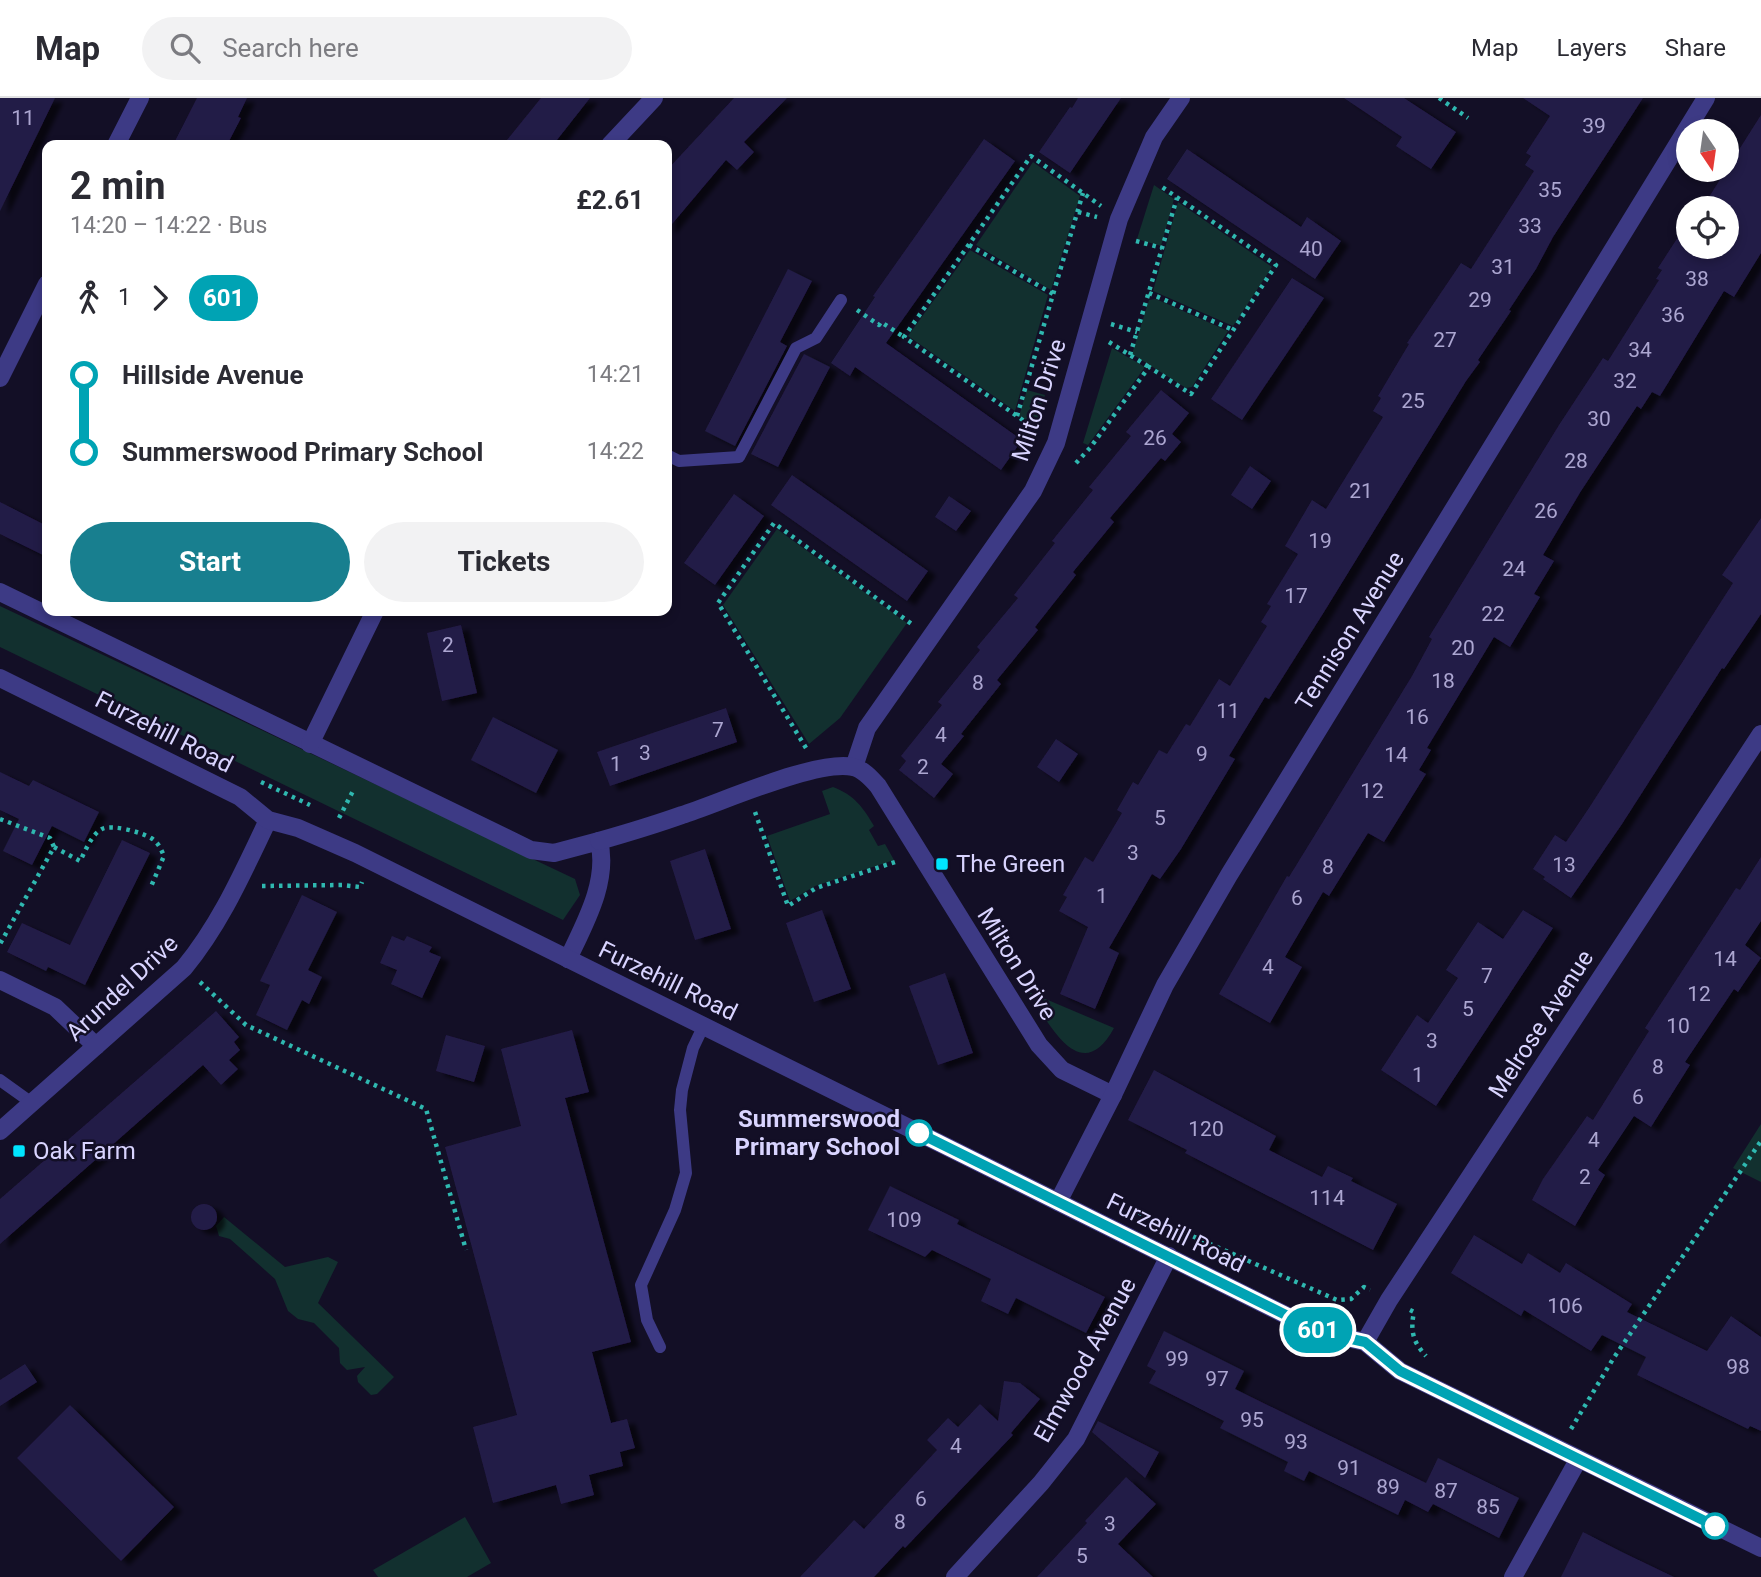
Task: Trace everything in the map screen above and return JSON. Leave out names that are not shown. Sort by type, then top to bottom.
[{"type":"street","points":[[119,140],[140,98]]},
{"type":"street","points":[[615,140],[654,98]]},
{"type":"street","name":"Milton Drive","points":[[1113,1095],[1062,1070],[1039,1045],[878,786],[869,775],[854,767],[867,728],[1033,491],[1056,443],[1113,220],[1154,137],[1181,98]]},
{"type":"street","name":"Tennison Avenue","points":[[1058,1202],[1165,985],[1706,98]]},
{"type":"street","points":[[0,378],[42,294]]},
{"type":"street","points":[[0,592],[42,613]]},
{"type":"street","points":[[49,616],[531,850],[554,853],[682,816],[808,771],[831,765],[854,767]]},
{"type":"street","points":[[310,744],[373,616]]},
{"type":"street","name":"Furzehill Road","points":[[0,678],[240,797],[268,820],[299,828],[355,853],[1320,1332],[1365,1342],[1400,1371],[1761,1548]]},
{"type":"street","name":"Melrose Avenue","points":[[1365,1342],[1396,1289],[1761,734]]},
{"type":"street","name":"Arundel Drive","points":[[0,1131],[184,968],[222,915],[268,820]]},
{"type":"street","name":"Furzehill Road","points":[[568,959],[592,903],[602,870],[599,841]]},
{"type":"street","points":[[0,980],[55,1007],[96,1046]]},
{"type":"street","name":"Elmwood Avenue","points":[[954,1577],[1041,1483],[1076,1439],[1169,1256]]},
{"type":"street","points":[[1513,1577],[1578,1460]]},
{"type":"lane","points":[[672,458],[679,461],[739,457],[796,348],[816,338],[841,300]]},
{"type":"lane","points":[[660,1348],[647,1320],[641,1285],[675,1210],[686,1173],[680,1110],[682,1090],[693,1048],[703,1027]]},
{"type":"lane","points":[[0,1080],[32,1103]]},
{"type":"path","points":[[1439,98],[1468,118]]},
{"type":"path","points":[[904,337],[1031,156],[1083,193],[1113,220]]},
{"type":"path","points":[[1109,342],[1191,394],[1276,265],[1138,171]]},
{"type":"path","points":[[1017,416],[1083,193]]},
{"type":"path","points":[[1130,355],[1177,198]]},
{"type":"path","points":[[1078,212],[1113,220]]},
{"type":"path","points":[[1132,240],[1162,248]]},
{"type":"path","points":[[969,245],[1053,294]]},
{"type":"path","points":[[1149,293],[1233,330]]},
{"type":"path","points":[[841,300],[879,325],[881,322],[904,337],[1056,443]]},
{"type":"path","points":[[1107,323],[1137,332]]},
{"type":"path","points":[[1076,463],[1149,368]]},
{"type":"path","points":[[806,748],[718,603],[774,523],[930,637]]},
{"type":"path","points":[[339,818],[365,769]]},
{"type":"path","points":[[260,782],[316,808]]},
{"type":"path","points":[[754,808],[788,906],[816,888],[898,861]]},
{"type":"path","points":[[328,813],[350,824]]},
{"type":"path","points":[[0,819],[50,838],[54,847],[80,861],[94,835],[104,828],[113,826],[153,838],[164,856],[149,889]]},
{"type":"path","points":[[0,944],[54,847]]},
{"type":"path","points":[[254,893],[259,886],[359,887]]},
{"type":"path","points":[[203,985],[246,1025],[426,1109],[466,1250]]},
{"type":"path","points":[[1559,1450],[1613,1359],[1761,1140]]},
{"type":"path","points":[[1118,1203],[1337,1300],[1351,1299],[1364,1287]]},
{"type":"green space","points":[[1033,162],[1080,196],[1051,290],[976,245]]},
{"type":"green space","points":[[1154,185],[1174,199],[1161,246],[1137,239]]},
{"type":"green space","points":[[1178,202],[1272,267],[1233,326],[1153,291]]},
{"type":"green space","points":[[970,250],[1048,295],[1015,411],[908,336]]},
{"type":"green space","points":[[1156,299],[1228,331],[1192,387],[1186,388],[1132,354],[1149,300]]},
{"type":"green space","points":[[1112,348],[1145,367],[1088,445],[1083,443]]},
{"type":"green space","points":[[1027,390],[1045,395],[1036,426],[1019,416]]},
{"type":"green space","points":[[777,529],[907,623],[840,718],[809,744],[723,605]]},
{"type":"green space","points":[[0,606],[575,879],[580,895],[563,920],[0,647]]},
{"type":"green space","points":[[833,787],[847,794],[862,807],[874,826],[869,830],[878,846],[885,844],[894,860],[815,886],[790,901],[767,836],[830,814],[822,791]]},
{"type":"green space","points":[[1029,992],[1114,1028],[1102,1045],[1089,1052],[1078,1052],[1056,1033]]},
{"type":"green space","points":[[1761,1124],[1761,1182],[1733,1168]]},
{"type":"green space","points":[[224,1217],[285,1267],[328,1257],[338,1262],[318,1303],[394,1377],[377,1394],[371,1395],[358,1382],[357,1376],[365,1367],[347,1370],[340,1363],[339,1348],[314,1323],[298,1319],[288,1311],[275,1279],[230,1239],[219,1236],[216,1226]]},
{"type":"green space","points":[[465,1517],[491,1563],[467,1577],[378,1577],[373,1570]]},
{"type":"building","points":[[0,98],[55,98],[0,211]]},
{"type":"building","points":[[197,98],[247,98],[238,117],[241,118],[230,140],[176,140]]},
{"type":"building","points":[[541,98],[590,98],[557,140],[507,140]]},
{"type":"building","points":[[734,98],[787,98],[744,142],[754,152],[737,170],[726,160],[672,224],[672,165]]},
{"type":"building","points":[[1078,98],[1121,98],[1070,173],[1039,152]]},
{"type":"building","points":[[1344,98],[1404,98],[1456,132],[1431,169],[1396,146],[1402,137]]},
{"type":"building","points":[[1523,98],[1643,98],[1553,237],[1509,310],[1511,311],[1478,360],[1480,362],[1324,612],[1269,699],[1265,697],[1229,756],[1235,759],[1181,849],[1160,879],[1152,874],[1109,948],[1119,953],[1095,1009],[1060,994],[1088,927],[1059,911],[1067,897],[1063,895],[1085,857],[1093,862],[1122,813],[1117,810],[1133,782],[1138,785],[1159,750],[1167,754],[1186,724],[1190,726],[1219,679],[1230,686],[1267,626],[1261,622],[1271,606],[1267,604],[1298,554],[1285,546],[1312,500],[1326,509],[1383,417],[1373,411],[1381,398],[1378,396],[1409,344],[1407,343],[1461,263],[1471,269],[1534,171],[1525,165],[1531,156],[1526,153],[1550,116]]},
{"type":"building","points":[[1761,115],[1761,253],[1734,297],[1724,291],[1660,396],[1652,392],[1641,409],[1637,406],[1581,491],[1543,555],[1554,561],[1534,594],[1540,597],[1510,647],[1494,637],[1427,748],[1431,750],[1419,770],[1426,774],[1384,842],[1368,833],[1329,896],[1323,892],[1285,957],[1302,967],[1270,1023],[1219,994],[1287,876],[1289,877],[1412,676],[1432,639],[1429,637],[1559,425],[1603,358],[1608,361],[1659,280],[1656,279],[1662,270],[1658,268],[1676,240],[1676,259],[1739,259],[1739,196],[1710,196],[1718,182],[1740,182],[1740,148]]},
{"type":"building","points":[[984,139],[1015,161],[886,343],[1022,440],[1001,470],[855,367],[850,376],[831,363],[875,297],[873,296]]},
{"type":"building","points":[[1187,149],[1301,227],[1307,217],[1341,241],[1315,279],[1167,179]]},
{"type":"building","points":[[788,269],[812,281],[780,342],[787,346],[735,446],[705,431]]},
{"type":"building","points":[[1292,278],[1324,298],[1242,420],[1211,399]]},
{"type":"building","points":[[804,354],[830,367],[778,467],[751,454]]},
{"type":"building","points":[[1161,390],[1189,413],[1172,434],[1181,442],[1165,461],[1161,458],[1110,518],[1114,522],[1073,572],[1076,575],[1035,627],[1038,630],[997,680],[1001,684],[941,764],[953,774],[934,798],[899,770],[906,761],[901,756],[942,705],[938,702],[980,650],[977,647],[1018,598],[1014,595],[1055,543],[1052,541],[1093,490],[1089,487],[1131,436],[1126,432]]},
{"type":"building","points":[[1250,466],[1271,481],[1252,509],[1231,495]]},
{"type":"building","points":[[792,475],[928,571],[907,601],[771,505]]},
{"type":"building","points":[[734,494],[764,516],[715,585],[684,563]]},
{"type":"building","points":[[949,496],[971,511],[956,531],[935,517]]},
{"type":"building","points":[[0,502],[42,523],[42,555],[0,534]]},
{"type":"building","points":[[1761,518],[1761,614],[1724,669],[1722,668],[1571,898],[1533,869],[1555,835],[1566,842],[1589,808],[1733,583],[1722,575]]},
{"type":"building","points":[[461,625],[477,693],[442,701],[427,633]]},
{"type":"building","points":[[726,708],[737,742],[610,786],[597,752]]},
{"type":"building","points":[[493,717],[558,750],[536,793],[471,760]]},
{"type":"building","points":[[1056,739],[1078,754],[1059,782],[1037,767]]},
{"type":"building","points":[[0,772],[29,786],[33,780],[99,812],[84,842],[52,826],[32,865],[3,851],[19,819],[0,810]]},
{"type":"building","points":[[122,840],[150,853],[85,985],[48,967],[46,971],[7,952],[22,923],[70,945]]},
{"type":"building","points":[[705,849],[731,929],[695,940],[670,861]]},
{"type":"building","points":[[1761,857],[1761,921],[1745,945],[1761,958],[1738,992],[1734,989],[1685,1062],[1690,1065],[1651,1127],[1634,1116],[1598,1170],[1605,1175],[1575,1226],[1532,1200],[1543,1179],[1587,1116],[1593,1120],[1649,1031],[1645,1028],[1736,888],[1740,890]]},
{"type":"building","points":[[302,895],[337,912],[308,970],[322,977],[309,1004],[302,1000],[287,1030],[256,1015],[270,985],[260,981]]},
{"type":"building","points":[[822,910],[851,989],[814,1002],[786,923]]},
{"type":"building","points":[[1523,910],[1553,928],[1436,1106],[1381,1070],[1417,1015],[1428,1023],[1458,978],[1446,970],[1478,922],[1503,939]]},
{"type":"building","points":[[392,936],[404,941],[407,936],[432,947],[429,952],[441,957],[422,998],[391,984],[397,970],[380,963]]},
{"type":"building","points":[[945,973],[973,1053],[938,1065],[909,986]]},
{"type":"building","points":[[216,1011],[239,1037],[234,1042],[240,1050],[229,1060],[238,1069],[221,1085],[203,1065],[0,1244],[0,1199]]},
{"type":"building","points":[[572,1030],[589,1092],[565,1098],[631,1342],[592,1352],[611,1423],[627,1419],[635,1448],[620,1452],[623,1466],[589,1475],[594,1495],[561,1504],[556,1485],[493,1503],[473,1427],[517,1415],[445,1147],[521,1126],[501,1049]]},
{"type":"building","points":[[446,1035],[485,1046],[474,1082],[436,1071]]},
{"type":"building","points":[[1154,1070],[1276,1136],[1269,1150],[1322,1177],[1328,1166],[1397,1204],[1373,1250],[1185,1153],[1187,1150],[1128,1120]]},
{"type":"building","points":[[890,1186],[959,1220],[957,1224],[1105,1297],[1086,1333],[1016,1298],[1008,1314],[981,1301],[991,1279],[932,1250],[925,1257],[868,1230]]},
{"type":"building","points":[[204,1204],[213,1208],[217,1217],[213,1226],[204,1230],[195,1226],[191,1217],[195,1208]]},
{"type":"building","points":[[1474,1235],[1522,1264],[1528,1253],[1560,1273],[1566,1263],[1632,1304],[1627,1312],[1707,1351],[1731,1316],[1761,1337],[1761,1431],[1750,1426],[1748,1429],[1637,1375],[1646,1357],[1602,1335],[1591,1351],[1524,1310],[1521,1316],[1451,1273]]},
{"type":"building","points":[[1164,1331],[1244,1371],[1235,1389],[1426,1483],[1438,1458],[1519,1498],[1499,1538],[1433,1504],[1428,1512],[1405,1500],[1398,1515],[1309,1471],[1304,1481],[1284,1471],[1288,1462],[1220,1428],[1224,1421],[1149,1383],[1156,1371],[1147,1366]]},
{"type":"building","points":[[25,1364],[37,1382],[0,1406],[0,1380]]},
{"type":"building","points":[[1004,1381],[1020,1383],[1040,1399],[1011,1433],[1013,1435],[905,1548],[903,1546],[874,1577],[800,1577],[854,1520],[864,1529],[937,1450],[927,1440],[948,1418],[958,1427],[980,1404],[998,1421]]},
{"type":"building","points":[[70,1405],[174,1507],[121,1561],[17,1458]]},
{"type":"building","points":[[1098,1421],[1159,1452],[1145,1478],[1092,1432]]},
{"type":"building","points":[[1126,1477],[1156,1504],[1118,1544],[1153,1577],[1037,1577],[1087,1523],[1085,1521]]},
{"type":"building","points":[[1583,1532],[1622,1552],[1674,1577],[1561,1577]]},
{"type":"bus line","name":"601","points":[[919,1133],[1320,1332],[1365,1342],[1400,1371],[1715,1526]]},
{"type":"place","name":"The Green","points":[[942,864]]},
{"type":"place","name":"Summerswood Primary School","points":[[919,1133]]},
{"type":"place","name":"Oak Farm","points":[[19,1151]]}]
